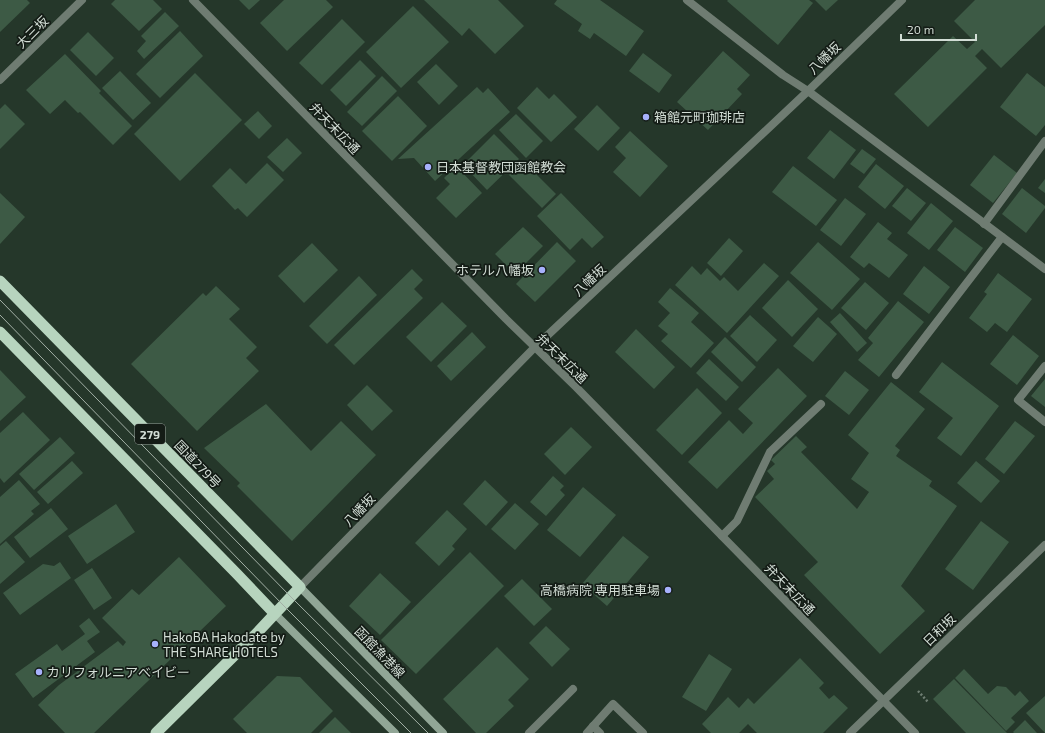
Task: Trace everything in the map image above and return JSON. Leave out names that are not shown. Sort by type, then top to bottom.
[{"type":"highway","name":"国道279号","points":[[0,281],[300,587]]},
{"type":"highway","name":"279","points":[[0,332],[237,574],[274,614]]},
{"type":"highway","points":[[156,733],[255,635],[300,587]]},
{"type":"main road","name":"函館漁港線","points":[[300,587],[443,733]]},
{"type":"main road","points":[[274,614],[395,733]]},
{"type":"street","name":"大三坂","points":[[0,80],[82,0]]},
{"type":"street","name":"弁天末広通","points":[[193,0],[534,348],[576,387],[915,733]]},
{"type":"street","points":[[687,0],[784,75],[808,91],[1045,269]]},
{"type":"street","name":"八幡坂","points":[[300,587],[534,348],[808,91],[902,0]]},
{"type":"street","points":[[984,224],[1045,141]]},
{"type":"street","points":[[896,375],[1002,237]]},
{"type":"street","points":[[1045,366],[1018,400],[1045,422]]},
{"type":"street","points":[[722,536],[737,521],[770,452],[821,404]]},
{"type":"street","name":"日和坂","points":[[850,733],[882,700],[1045,545]]},
{"type":"street","points":[[529,733],[574,689]]},
{"type":"street","points":[[587,733],[613,704],[643,733]]},
{"type":"street","points":[[593,726],[600,733]]},
{"type":"building","points":[[0,0],[27,0],[30,3],[0,32]]},
{"type":"building","points":[[115,0],[153,0],[162,9],[139,31],[111,4]]},
{"type":"building","points":[[239,0],[260,0],[249,10]]},
{"type":"building","points":[[284,0],[326,0],[333,7],[287,51],[260,23]]},
{"type":"building","points":[[424,0],[498,0],[524,26],[495,54],[469,28],[462,36]]},
{"type":"building","points":[[557,0],[600,0],[644,31],[626,56],[594,33],[590,39],[578,31],[582,24],[554,4]]},
{"type":"building","points":[[809,0],[813,3],[778,45],[727,1]]},
{"type":"building","points":[[815,0],[838,0],[826,11]]},
{"type":"building","points":[[975,0],[1045,0],[1045,25],[1001,68],[982,49],[975,56],[987,68],[928,127],[894,94],[953,36],[967,49],[975,42],[954,21]]},
{"type":"building","points":[[413,6],[449,42],[401,88],[366,52]]},
{"type":"building","points":[[165,12],[179,26],[144,59],[137,51],[146,41],[141,36]]},
{"type":"building","points":[[342,19],[365,42],[322,85],[299,63]]},
{"type":"building","points":[[180,31],[203,56],[160,98],[136,74]]},
{"type":"building","points":[[88,32],[114,58],[96,76],[70,50]]},
{"type":"building","points":[[723,51],[750,75],[737,89],[742,94],[708,130],[677,102]]},
{"type":"building","points":[[643,53],[672,75],[659,93],[629,71]]},
{"type":"building","points":[[65,54],[101,91],[99,93],[132,126],[113,145],[80,112],[78,113],[65,100],[50,114],[26,90]]},
{"type":"building","points":[[360,60],[376,76],[346,106],[330,90]]},
{"type":"building","points":[[436,64],[458,86],[439,105],[417,82]]},
{"type":"building","points":[[120,71],[151,103],[133,120],[102,88]]},
{"type":"building","points":[[195,73],[242,120],[180,181],[134,134]]},
{"type":"building","points":[[1027,73],[1045,87],[1045,125],[1036,136],[1000,107]]},
{"type":"building","points":[[382,76],[397,91],[362,126],[347,112]]},
{"type":"building","points":[[477,87],[483,93],[488,88],[510,112],[435,181],[414,158],[398,159]]},
{"type":"building","points":[[537,87],[549,99],[554,94],[577,117],[551,142],[517,108]]},
{"type":"building","points":[[398,96],[427,126],[392,161],[362,131]]},
{"type":"building","points":[[5,104],[25,124],[0,149],[0,109]]},
{"type":"building","points":[[597,105],[620,128],[598,151],[574,129]]},
{"type":"building","points":[[258,111],[272,126],[259,139],[244,124]]},
{"type":"building","points":[[516,114],[543,141],[526,158],[499,130]]},
{"type":"building","points":[[830,130],[856,150],[834,179],[807,158]]},
{"type":"building","points":[[630,131],[668,166],[640,197],[613,172],[626,158],[615,147]]},
{"type":"building","points":[[494,134],[519,159],[487,190],[463,165]]},
{"type":"building","points":[[287,138],[302,153],[283,172],[267,157]]},
{"type":"building","points":[[862,149],[876,159],[864,174],[850,164]]},
{"type":"building","points":[[994,155],[1017,173],[993,203],[970,185]]},
{"type":"building","points":[[523,161],[556,194],[542,208],[509,175]]},
{"type":"building","points":[[267,163],[284,180],[247,217],[238,208],[235,210],[212,186],[230,168],[246,184]]},
{"type":"building","points":[[876,164],[904,186],[885,209],[858,187]]},
{"type":"building","points":[[456,166],[482,193],[456,218],[436,198],[450,184],[444,178]]},
{"type":"building","points":[[793,166],[837,200],[816,226],[772,192]]},
{"type":"building","points":[[1045,179],[1045,193],[1038,188]]},
{"type":"building","points":[[907,188],[926,203],[911,221],[892,206]]},
{"type":"building","points":[[1022,188],[1045,206],[1026,233],[1002,214]]},
{"type":"building","points":[[0,193],[25,217],[0,244]]},
{"type":"building","points":[[561,193],[604,237],[592,248],[582,238],[570,250],[537,216]]},
{"type":"building","points":[[845,198],[866,214],[841,246],[820,230]]},
{"type":"building","points":[[931,203],[953,221],[929,250],[907,233]]},
{"type":"building","points":[[878,222],[892,233],[887,239],[908,255],[889,278],[869,263],[864,268],[850,257]]},
{"type":"building","points":[[523,227],[543,246],[515,274],[495,254]]},
{"type":"building","points":[[955,227],[983,248],[965,272],[937,250]]},
{"type":"building","points":[[729,238],[743,251],[721,276],[707,263]]},
{"type":"building","points":[[557,242],[576,261],[535,302],[516,284]]},
{"type":"building","points":[[818,242],[860,279],[832,310],[790,273]]},
{"type":"building","points":[[312,243],[338,270],[304,303],[278,276]]},
{"type":"building","points":[[764,263],[779,276],[727,333],[675,285],[692,266],[701,275],[707,268],[720,281],[724,277],[738,291]]},
{"type":"building","points":[[924,266],[950,287],[929,314],[903,294]]},
{"type":"building","points":[[412,269],[423,280],[414,289],[423,298],[354,365],[334,345]]},
{"type":"building","points":[[998,273],[1032,299],[1007,332],[995,323],[987,332],[969,318],[987,294],[984,292]]},
{"type":"building","points":[[359,276],[377,295],[327,344],[309,326]]},
{"type":"building","points":[[788,280],[818,309],[792,337],[762,308]]},
{"type":"building","points":[[865,282],[889,303],[866,330],[841,308]]},
{"type":"building","points":[[216,286],[240,309],[229,319],[257,347],[246,358],[259,371],[197,431],[131,364],[203,293],[206,296]]},
{"type":"building","points":[[670,288],[699,313],[691,322],[714,343],[691,368],[661,341],[668,334],[658,326],[670,313],[658,302]]},
{"type":"building","points":[[898,301],[924,322],[879,377],[858,360],[873,343],[868,338]]},
{"type":"building","points":[[442,302],[467,326],[431,362],[406,337]]},
{"type":"building","points":[[840,313],[867,343],[857,352],[830,322]]},
{"type":"building","points":[[750,315],[777,340],[757,362],[730,336]]},
{"type":"building","points":[[818,317],[837,334],[813,362],[793,346]]},
{"type":"building","points":[[636,329],[675,367],[654,389],[615,352]]},
{"type":"building","points":[[472,332],[486,347],[451,381],[437,366]]},
{"type":"building","points":[[1013,335],[1039,356],[1017,385],[990,364]]},
{"type":"building","points":[[725,337],[756,367],[742,382],[711,352]]},
{"type":"building","points":[[709,359],[739,387],[726,401],[696,373]]},
{"type":"building","points":[[942,362],[999,406],[961,456],[937,438],[953,418],[919,392]]},
{"type":"building","points":[[778,368],[807,396],[717,489],[688,462],[729,420],[743,434],[753,423],[738,409]]},
{"type":"building","points":[[0,370],[26,397],[0,421]]},
{"type":"building","points":[[845,371],[869,390],[849,415],[825,396]]},
{"type":"building","points":[[1045,379],[1045,407],[1031,396]]},
{"type":"building","points":[[891,382],[925,409],[895,446],[900,450],[896,456],[932,481],[929,486],[957,506],[901,586],[925,611],[880,654],[804,575],[818,562],[755,497],[774,479],[767,471],[775,464],[771,460],[796,436],[807,447],[801,452],[857,509],[869,492],[851,479],[869,453],[848,435]]},
{"type":"building","points":[[367,385],[393,411],[372,431],[347,405]]},
{"type":"building","points":[[697,388],[722,413],[682,455],[656,430]]},
{"type":"building","points":[[266,404],[311,451],[341,421],[376,455],[292,541],[237,486],[240,483],[204,448]]},
{"type":"building","points":[[23,412],[50,440],[4,483],[0,478],[0,433]]},
{"type":"building","points":[[1015,421],[1035,436],[1004,474],[985,459]]},
{"type":"building","points":[[571,427],[592,447],[565,475],[544,454]]},
{"type":"building","points":[[60,437],[75,453],[34,490],[19,474]]},
{"type":"building","points":[[72,461],[83,473],[48,504],[37,492]]},
{"type":"building","points":[[976,461],[1000,481],[981,503],[957,483]]},
{"type":"building","points":[[553,476],[564,486],[560,490],[565,495],[546,516],[530,502]]},
{"type":"building","points":[[19,480],[40,504],[31,511],[34,514],[0,544],[0,497]]},
{"type":"building","points":[[485,480],[508,502],[486,526],[463,504]]},
{"type":"building","points":[[583,487],[616,515],[580,557],[547,530]]},
{"type":"building","points":[[515,503],[539,524],[515,550],[491,529]]},
{"type":"building","points":[[116,504],[135,532],[87,564],[68,536]]},
{"type":"building","points":[[51,508],[68,529],[30,558],[14,537]]},
{"type":"building","points":[[447,510],[467,529],[452,546],[455,549],[439,566],[415,543]]},
{"type":"building","points":[[981,521],[1009,542],[973,590],[945,569]]},
{"type":"building","points":[[623,536],[649,557],[607,606],[582,584]]},
{"type":"building","points":[[6,541],[25,562],[0,584],[0,546]]},
{"type":"building","points":[[470,552],[504,586],[416,674],[381,640]]},
{"type":"building","name":"HakoBA Hakodate by THE SHARE HOTELS","points":[[179,557],[226,606],[94,733],[65,733],[38,705],[59,685],[118,641],[123,646],[126,642],[102,618],[132,589],[139,595]]},
{"type":"building","points":[[60,562],[71,578],[20,615],[3,593],[43,564],[54,566]]},
{"type":"building","points":[[92,568],[112,598],[94,610],[74,580]]},
{"type":"building","points":[[380,573],[411,602],[380,635],[349,606]]},
{"type":"building","points":[[522,579],[552,609],[534,626],[504,596]]},
{"type":"building","points":[[89,618],[100,632],[87,641],[95,652],[33,698],[15,674],[57,644],[62,651],[85,634],[79,626]]},
{"type":"building","points":[[546,626],[570,649],[552,667],[529,643]]},
{"type":"building","points":[[497,647],[529,679],[508,700],[514,706],[486,733],[476,733],[443,699]]},
{"type":"building","points":[[709,654],[732,669],[706,711],[682,697]]},
{"type":"building","points":[[800,658],[824,683],[819,688],[829,699],[834,695],[848,708],[823,733],[757,733],[748,724],[739,733],[711,733],[702,724],[728,697],[739,708],[748,698],[754,704]]},
{"type":"building","points":[[964,669],[988,694],[997,686],[1006,687],[1015,696],[1020,691],[1029,701],[1011,718],[1015,722],[1006,731],[955,678]]},
{"type":"building","points":[[277,676],[300,677],[333,711],[311,733],[247,733],[233,719]]},
{"type":"building","points":[[954,679],[1007,733],[966,733],[933,699]]},
{"type":"building","points":[[1045,696],[1045,733],[1026,713]]},
{"type":"building","points":[[335,717],[351,733],[319,733]]},
{"type":"building","points":[[1025,720],[1037,733],[1013,732]]},
{"type":"tram line","points":[[0,300],[291,597],[428,733]]},
{"type":"tram line","points":[[0,315],[283,605],[411,733]]},
{"type":"place","name":"箱館元町珈琲店","points":[[646,117]]},
{"type":"place","name":"日本基督教団函館教会","points":[[428,167]]},
{"type":"place","name":"ホテル八幡坂","points":[[542,270]]},
{"type":"place","name":"高橋病院 専用駐車場","points":[[668,590]]},
{"type":"place","name":"HakoBA Hakodate by THE SHARE HOTELS","points":[[155,644]]},
{"type":"place","name":"カリフォルニアべイビー","points":[[39,672]]}]
